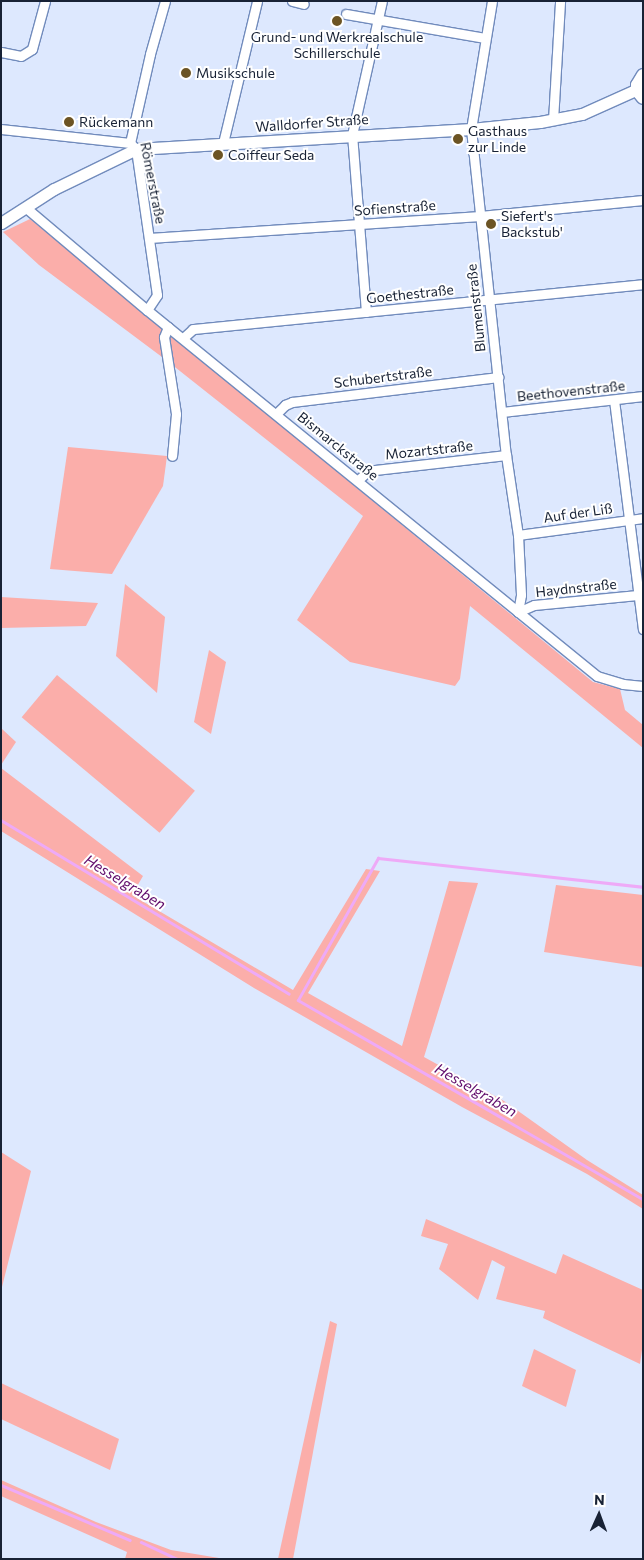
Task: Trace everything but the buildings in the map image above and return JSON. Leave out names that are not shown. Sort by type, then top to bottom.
[{"type":"main road","points":[[640,93],[638,81],[643,75]]},
{"type":"street","points":[[1,52],[18,56],[28,53],[35,42],[45,1]]},
{"type":"street","name":"Römerstraße","points":[[147,310],[157,295],[133,146],[150,54],[165,1]]},
{"type":"street","points":[[223,143],[257,1]]},
{"type":"street","points":[[292,1],[304,4]]},
{"type":"street","points":[[366,312],[352,135],[382,1]]},
{"type":"street","name":"Blumenstraße","points":[[492,1],[470,129],[506,455],[518,535],[522,595],[518,612]]},
{"type":"street","points":[[553,120],[560,1]]},
{"type":"street","points":[[346,14],[485,38]]},
{"type":"street","name":"Walldorfer Straße","points":[[1,223],[54,189],[133,146],[223,143],[470,129],[553,120],[595,109],[640,93]]},
{"type":"street","points":[[1,129],[133,146]]},
{"type":"street","name":"Sofienstraße","points":[[149,238],[480,216],[643,200]]},
{"type":"street","name":"Bismarckstraße","points":[[25,207],[147,310],[597,676],[623,684],[643,686]]},
{"type":"street","name":"Goethestraße","points":[[183,338],[193,329],[643,284]]},
{"type":"street","points":[[168,327],[164,337],[176,422],[172,456]]},
{"type":"street","name":"Schubertstraße","points":[[276,414],[284,405],[292,402],[498,377]]},
{"type":"street","name":"Beethovenstraße","points":[[502,412],[643,396]]},
{"type":"street","points":[[614,400],[643,629]]},
{"type":"street","name":"Mozartstraße","points":[[358,480],[367,472],[375,470],[506,455]]},
{"type":"street","name":"Auf der Liß","points":[[518,535],[643,518]]},
{"type":"street","name":"Haydnstraße","points":[[518,612],[534,605],[638,596]]},
{"type":"shaded area","points":[[30,219],[593,682],[620,689],[625,710],[643,725],[643,748],[470,606],[460,679],[455,686],[350,662],[297,620],[363,516],[166,360],[39,265],[3,232]]},
{"type":"shaded area","points":[[68,447],[167,456],[163,486],[112,574],[50,569]]},
{"type":"shaded area","points":[[125,584],[165,617],[157,693],[116,656]]},
{"type":"shaded area","points":[[1,597],[98,603],[86,626],[1,628]]},
{"type":"shaded area","points":[[209,650],[226,662],[211,734],[194,722]]},
{"type":"shaded area","points":[[57,675],[195,791],[160,833],[22,717]]},
{"type":"shaded area","points":[[1,728],[16,742],[1,765]]},
{"type":"shaded area","points":[[1,768],[143,876],[132,895],[293,990],[366,869],[380,871],[308,993],[402,1046],[449,881],[478,883],[424,1057],[504,1101],[587,1160],[643,1195],[643,1209],[587,1174],[462,1107],[254,988],[1,831]]},
{"type":"shaded area","points":[[556,885],[643,895],[643,967],[544,952]]},
{"type":"shaded area","points":[[1,1152],[31,1171],[1,1291]]},
{"type":"shaded area","points":[[426,1219],[556,1274],[563,1254],[643,1290],[643,1343],[640,1364],[543,1318],[545,1311],[496,1299],[505,1267],[492,1260],[478,1300],[439,1269],[448,1244],[421,1236]]},
{"type":"shaded area","points":[[330,1321],[337,1324],[293,1559],[278,1559]]},
{"type":"shaded area","points":[[534,1349],[576,1370],[566,1407],[522,1386]]},
{"type":"shaded area","points":[[1,1383],[119,1439],[110,1470],[1,1419]]},
{"type":"shaded area","points":[[1,1480],[96,1522],[171,1550],[225,1559],[125,1559],[127,1552],[1,1496]]},
{"type":"waterway","name":"Hesselgraben","points":[[1,820],[289,994]]},
{"type":"waterway","points":[[298,1000],[378,858],[643,887]]},
{"type":"waterway","name":"Hesselgraben","points":[[298,1000],[643,1199]]},
{"type":"waterway","points":[[1,1485],[130,1540]]},
{"type":"waterway","points":[[141,1542],[177,1559]]},
{"type":"place","name":"Grund- und Werkrealschule Schillerschule","points":[[337,21]]},
{"type":"place","name":"Musikschule","points":[[186,73]]},
{"type":"place","name":"Rückemann","points":[[69,122]]},
{"type":"place","name":"Gasthaus zur Linde","points":[[458,139]]},
{"type":"place","name":"Coiffeur Seda","points":[[218,155]]},
{"type":"place","name":"Siefert's Backstub'","points":[[491,224]]}]
